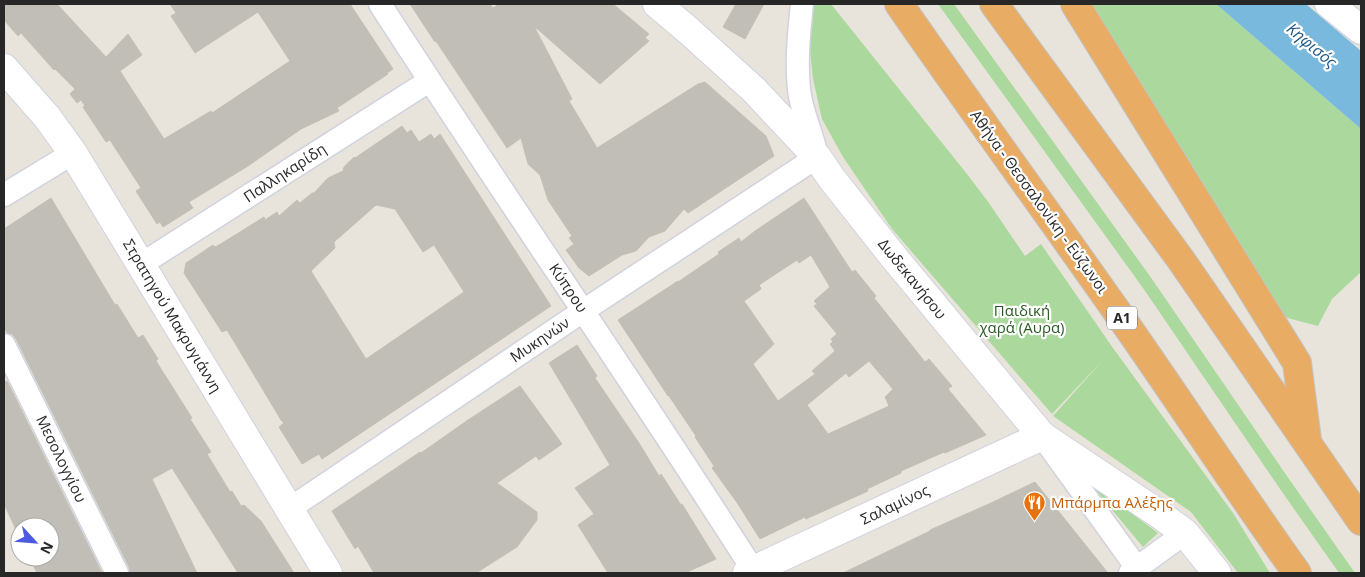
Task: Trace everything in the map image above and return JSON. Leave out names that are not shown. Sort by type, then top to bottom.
[{"type":"highway","name":"Αθήνα - Θεσσαλονίκη - Εύζωνοι","points":[[899,4],[1113,306],[1297,573]]},
{"type":"highway","points":[[994,4],[1181,260],[1361,521]]},
{"type":"highway","points":[[1075,4],[1297,363],[1308,444]]},
{"type":"highway","points":[[1250,507],[1286,573]]},
{"type":"street","name":"Κύπρου","points":[[380,4],[429,81],[583,311],[752,572]]},
{"type":"street","name":"Δωδεκανήσου","points":[[657,4],[754,90],[817,157],[892,255],[1042,436],[1159,514],[1184,534],[1217,573]]},
{"type":"street","points":[[802,4],[798,49],[799,90],[806,121],[814,140],[817,157]]},
{"type":"street","points":[[1329,4],[1361,30]]},
{"type":"street","name":"Στρατηγού Μακρυγιάννη","points":[[4,68],[47,117],[73,154],[328,573]]},
{"type":"street","name":"Παλληκαρίδη","points":[[140,265],[429,81]]},
{"type":"street","points":[[4,195],[73,154]]},
{"type":"street","name":"Μυκηνών","points":[[289,509],[583,311],[817,157]]},
{"type":"street","name":"Μεσολογγίου","points":[[4,345],[117,573]]},
{"type":"street","points":[[1042,436],[1134,571],[1184,534]]},
{"type":"street","name":"Σαλαμίνος","points":[[752,572],[1042,436]]},
{"type":"green space","name":"Παιδική χαρά (Αυρα)","points":[[812,4],[831,4],[967,174],[1025,256],[1041,244],[1113,348],[1233,513],[1270,573],[1238,573],[1191,512],[1053,416],[1103,360],[1052,414],[892,229],[843,157],[822,119],[813,79],[810,51]]},
{"type":"green space","points":[[938,4],[954,4],[1152,279],[1355,573],[1339,573],[1143,288]]},
{"type":"green space","points":[[1092,4],[1216,4],[1361,129],[1361,272],[1332,299],[1318,326],[1284,317]]},
{"type":"green space","points":[[1088,481],[1158,533],[1143,547]]},
{"type":"water","name":"Κηφισός","points":[[1216,4],[1306,4],[1361,51],[1361,129]]},
{"type":"building","points":[[4,4],[57,4],[106,57],[128,34],[142,55],[120,71],[164,139],[211,111],[212,113],[290,61],[258,12],[195,53],[171,16],[176,13],[170,4],[350,4],[393,69],[337,108],[339,111],[301,129],[248,166],[189,202],[193,208],[163,227],[160,222],[157,224],[136,191],[141,188],[110,140],[106,142],[83,107],[85,106],[81,100],[77,103],[70,94],[75,89],[54,70],[21,33],[18,36],[4,20]]},
{"type":"building","points":[[410,4],[490,4],[493,8],[499,4],[613,4],[649,34],[645,38],[649,41],[600,84],[534,26],[572,99],[569,101],[597,148],[698,84],[705,82],[766,136],[774,156],[688,213],[684,209],[665,231],[649,237],[636,251],[622,255],[589,276],[579,268],[566,250],[574,244],[569,238],[572,236],[548,200],[540,175],[528,164],[521,138],[507,148]]},
{"type":"building","points":[[736,4],[764,4],[745,39],[723,27]]},
{"type":"building","points":[[402,126],[407,133],[411,130],[419,142],[431,134],[434,139],[440,134],[551,306],[322,459],[319,454],[302,464],[279,427],[284,423],[227,330],[222,332],[184,273],[186,263],[213,245],[215,247],[219,245],[264,217],[265,220],[277,212],[279,216],[297,200],[300,203],[314,193],[328,178],[343,171],[344,167]],"holes":[[[376,205],[395,209],[423,252],[434,245],[464,292],[366,359],[311,271],[335,248],[334,242]]]},
{"type":"building","points":[[51,198],[115,305],[117,304],[138,338],[143,335],[158,359],[156,361],[192,418],[190,419],[211,452],[207,454],[230,492],[232,491],[241,506],[244,505],[261,521],[294,573],[238,573],[172,468],[152,479],[197,573],[130,573],[129,567],[16,339],[12,334],[7,333],[4,326],[4,229]]},
{"type":"building","points":[[804,198],[852,272],[855,270],[876,296],[874,298],[925,362],[929,359],[952,386],[948,389],[986,435],[901,471],[901,473],[867,489],[868,491],[806,519],[805,517],[760,539],[712,468],[714,466],[696,436],[618,320],[678,282],[739,238],[741,242]],"holes":[[[811,255],[830,287],[814,301],[817,304],[814,306],[837,334],[831,339],[833,342],[830,344],[835,351],[812,371],[815,374],[778,401],[753,364],[774,344],[744,301],[761,289],[759,285],[797,260],[799,263]],[[869,361],[893,389],[885,397],[889,406],[828,434],[807,405],[846,373],[849,377]]]},
{"type":"building","points":[[577,345],[597,376],[595,378],[659,476],[661,474],[682,504],[716,559],[685,573],[608,573],[578,525],[594,514],[575,488],[610,465],[549,363]]},
{"type":"building","points":[[7,381],[102,573],[37,573],[34,567],[60,567],[60,517],[10,517],[4,504],[4,383]]},
{"type":"building","points":[[520,386],[562,444],[539,460],[536,456],[497,483],[537,512],[537,520],[517,547],[476,573],[374,573],[358,546],[355,549],[332,511]]},
{"type":"building","points":[[1035,482],[1108,573],[843,573],[930,530]]},
{"type":"place","name":"Μπάρμπα Αλέξης","points":[[1035,522]]}]
